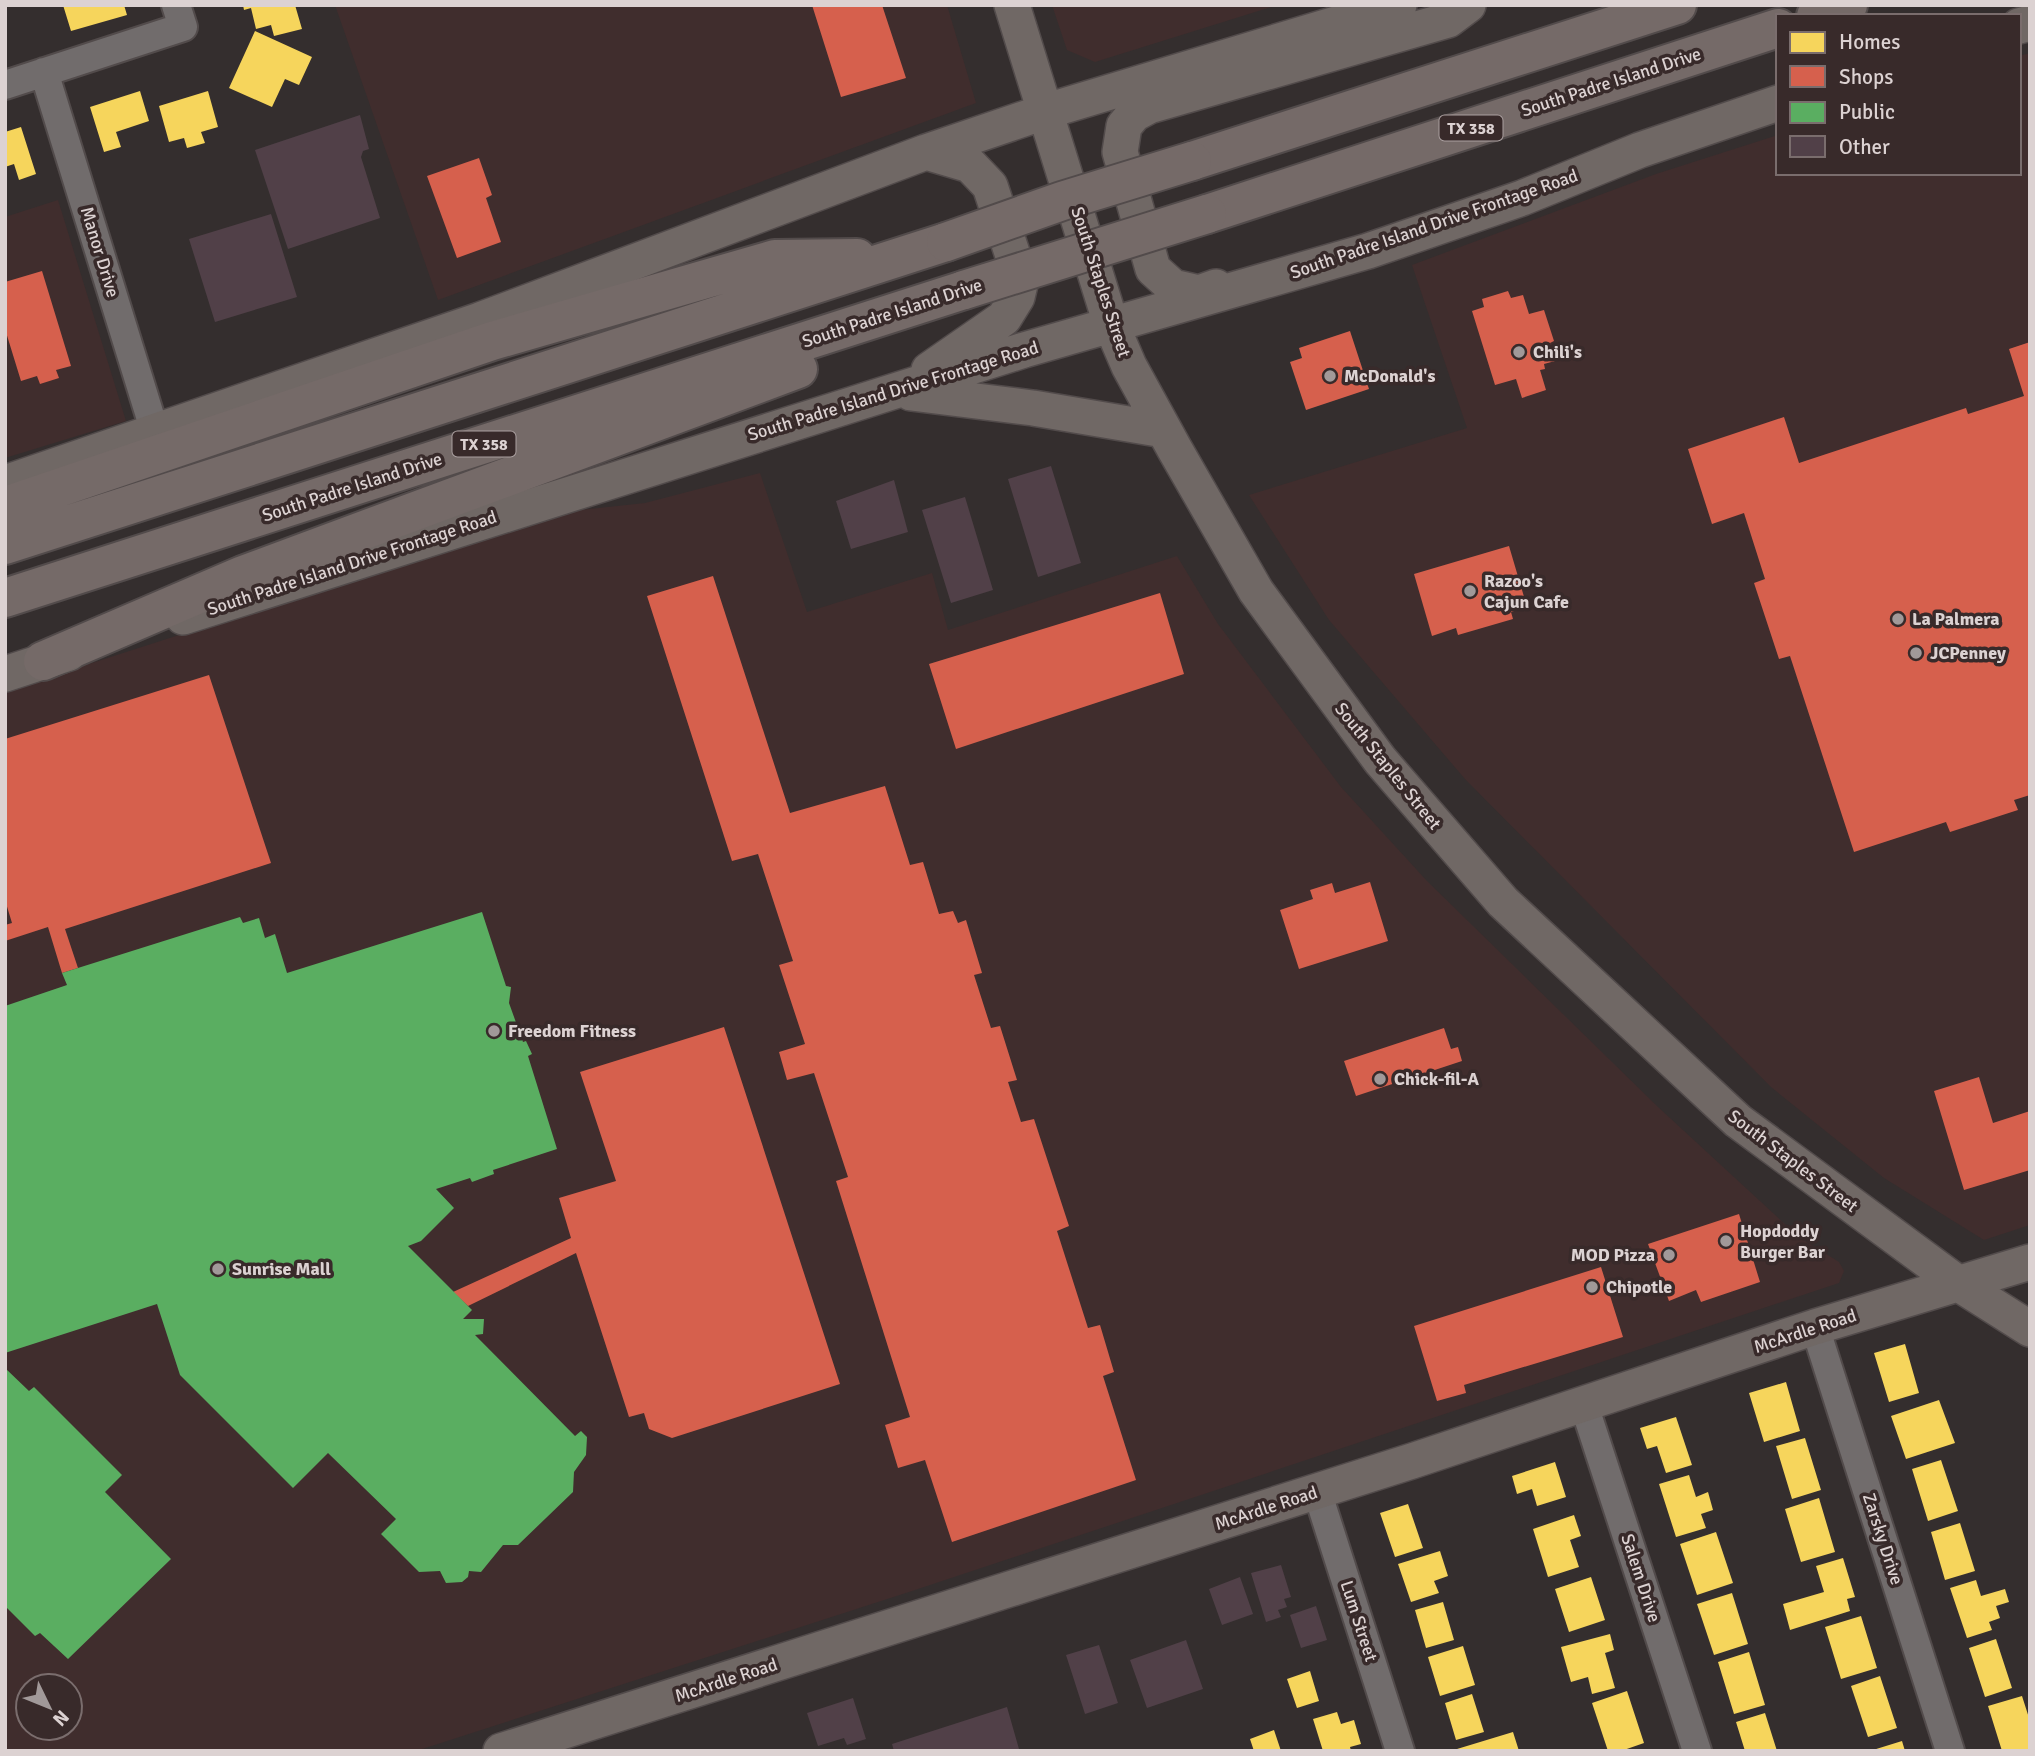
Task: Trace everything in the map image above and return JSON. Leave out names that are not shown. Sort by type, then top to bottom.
[{"type":"highway","points":[[5,545],[946,242],[1062,201],[1677,5]]},
{"type":"highway","points":[[1822,14],[1848,5]]},
{"type":"highway","name":"South Padre Island Drive","points":[[5,598],[1207,214],[1776,29]]},
{"type":"highway","points":[[5,506],[492,341],[775,259],[894,258]]},
{"type":"highway","points":[[43,661],[243,575],[903,330],[964,290]]},
{"type":"main road","name":"South Staples Street","points":[[1012,5],[1111,324],[1129,366],[1230,549],[1315,674],[1380,760],[1503,902],[1738,1121],[1959,1284],[2030,1329]]},
{"type":"main road","points":[[5,483],[480,320],[926,152],[1047,111],[1399,5]]},
{"type":"main road","points":[[1368,251],[1349,246],[1199,293],[1173,286],[1153,269],[1120,152],[1124,126],[1134,114],[1149,106],[1448,20],[1468,5]]},
{"type":"main road","name":"South Padre Island Drive Frontage Road","points":[[5,674],[768,430],[897,393],[1111,324],[1178,308],[1368,251],[1522,198],[1640,150],[1776,104]]},
{"type":"main road","points":[[897,393],[1004,318],[1017,297],[1021,280],[990,186],[970,165],[926,152]]},
{"type":"main road","points":[[897,393],[1033,408],[1164,430]]},
{"type":"main road","name":"McArdle Road","points":[[501,1751],[1584,1405],[1815,1327],[2030,1262]]},
{"type":"street","points":[[5,85],[183,27],[176,5]]},
{"type":"street","name":"Manor Drive","points":[[44,72],[155,432]]},
{"type":"street","name":"Zarsky Drive","points":[[1815,1327],[1950,1751]]},
{"type":"street","name":"Salem Drive","points":[[1584,1405],[1698,1751]]},
{"type":"street","name":"Lum Street","points":[[1317,1491],[1400,1751]]},
{"type":"shaded area","points":[[335,5],[947,5],[976,103],[438,300]]},
{"type":"shaded area","points":[[1052,5],[1278,5],[1095,62],[1067,50]]},
{"type":"shaded area","points":[[2030,53],[2030,1225],[1984,1240],[1884,1178],[1771,1087],[1465,779],[1329,620],[1249,495],[1467,428],[1412,265],[1656,174],[1776,136],[1776,175],[2021,175],[2021,55]]},
{"type":"shaded area","points":[[58,200],[126,421],[5,458],[5,217]]},
{"type":"shaded area","points":[[760,473],[807,612],[932,573],[948,630],[1177,556],[1218,624],[1341,787],[1427,881],[1658,1107],[1799,1237],[1839,1262],[1844,1271],[1839,1283],[912,1591],[416,1751],[5,1751],[5,691],[562,512],[645,503]]},
{"type":"building: Homes","points":[[63,5],[124,5],[127,15],[71,31]]},
{"type":"building: Homes","points":[[243,5],[295,5],[302,29],[274,36],[271,25],[256,29],[251,8],[244,10]]},
{"type":"building: Homes","points":[[255,31],[312,57],[299,85],[285,79],[272,107],[229,88]]},
{"type":"building: Homes","points":[[140,91],[149,121],[116,132],[121,147],[104,152],[90,107]]},
{"type":"building: Homes","points":[[208,91],[218,127],[201,132],[205,143],[187,148],[184,138],[169,142],[159,106]]},
{"type":"building: Homes","points":[[21,127],[36,174],[19,180],[14,164],[5,167],[5,132]]},
{"type":"building: Homes","points":[[1905,1344],[1919,1393],[1889,1402],[1874,1353]]},
{"type":"building: Homes","points":[[1786,1382],[1800,1431],[1764,1442],[1749,1393]]},
{"type":"building: Homes","points":[[1939,1400],[1955,1443],[1906,1459],[1891,1416]]},
{"type":"building: Homes","points":[[1676,1417],[1692,1465],[1666,1473],[1657,1446],[1647,1449],[1640,1428]]},
{"type":"building: Homes","points":[[1805,1438],[1821,1490],[1792,1499],[1776,1446]]},
{"type":"building: Homes","points":[[1941,1460],[1958,1511],[1928,1521],[1912,1469]]},
{"type":"building: Homes","points":[[1555,1462],[1566,1497],[1537,1506],[1532,1489],[1517,1494],[1512,1476]]},
{"type":"building: Homes","points":[[1689,1475],[1696,1497],[1708,1492],[1713,1510],[1701,1514],[1706,1528],[1676,1537],[1659,1484]]},
{"type":"building: Homes","points":[[1819,1498],[1835,1552],[1801,1562],[1785,1509]]},
{"type":"building: Homes","points":[[1408,1504],[1423,1548],[1395,1557],[1380,1513]]},
{"type":"building: Homes","points":[[1574,1515],[1581,1536],[1570,1540],[1579,1567],[1548,1577],[1533,1529]]},
{"type":"building: Homes","points":[[1960,1523],[1975,1571],[1945,1580],[1931,1532]]},
{"type":"building: Homes","points":[[1716,1532],[1733,1583],[1697,1595],[1680,1544]]},
{"type":"building: Homes","points":[[1440,1551],[1448,1576],[1434,1581],[1439,1593],[1411,1602],[1398,1564]]},
{"type":"building: Homes","points":[[1843,1558],[1855,1597],[1847,1599],[1850,1611],[1790,1630],[1783,1604],[1824,1592],[1816,1566]]},
{"type":"building: Homes","points":[[1591,1577],[1605,1620],[1569,1632],[1555,1589]]},
{"type":"building: Homes","points":[[1976,1580],[1981,1596],[2005,1589],[2009,1602],[1996,1606],[2000,1618],[1989,1622],[1992,1630],[1967,1638],[1950,1588]]},
{"type":"building: Homes","points":[[1732,1593],[1748,1644],[1714,1655],[1697,1604]]},
{"type":"building: Homes","points":[[1443,1602],[1454,1640],[1426,1648],[1415,1610]]},
{"type":"building: Homes","points":[[1861,1616],[1877,1668],[1841,1679],[1825,1627]]},
{"type":"building: Homes","points":[[1610,1634],[1614,1650],[1605,1653],[1615,1688],[1592,1694],[1588,1677],[1571,1682],[1561,1647]]},
{"type":"building: Homes","points":[[1996,1639],[2012,1688],[1985,1697],[1969,1648]]},
{"type":"building: Homes","points":[[1463,1646],[1475,1685],[1440,1696],[1428,1657]]},
{"type":"building: Homes","points":[[1749,1652],[1765,1705],[1734,1714],[1718,1662]]},
{"type":"building: Homes","points":[[1310,1671],[1319,1701],[1297,1708],[1287,1679]]},
{"type":"building: Homes","points":[[1880,1676],[1897,1728],[1868,1737],[1851,1686]]},
{"type":"building: Homes","points":[[1627,1691],[1644,1743],[1621,1751],[1608,1751],[1592,1703]]},
{"type":"building: Homes","points":[[1472,1694],[1484,1732],[1456,1740],[1445,1703]]},
{"type":"building: Homes","points":[[2022,1696],[2030,1721],[2030,1750],[2002,1751],[1988,1706]]},
{"type":"building: Homes","points":[[1337,1712],[1341,1724],[1354,1720],[1361,1744],[1350,1747],[1351,1751],[1323,1751],[1313,1719]]},
{"type":"building: Homes","points":[[1765,1713],[1777,1751],[1745,1751],[1736,1722]]},
{"type":"building: Homes","points":[[1274,1730],[1281,1751],[1254,1751],[1250,1739]]},
{"type":"building: Homes","points":[[1513,1732],[1519,1751],[1457,1749]]},
{"type":"building: Homes","points":[[1902,1741],[1905,1751],[1873,1751],[1873,1750]]},
{"type":"building: Shops","points":[[812,5],[882,5],[906,78],[841,97]]},
{"type":"building: Shops","points":[[479,158],[492,195],[486,198],[501,242],[457,258],[427,176]]},
{"type":"building: Shops","points":[[42,271],[71,366],[56,370],[59,378],[40,384],[37,376],[21,381],[5,329],[5,282]]},
{"type":"building: Shops","name":"Chili's","points":[[1508,291],[1511,298],[1523,295],[1529,314],[1544,310],[1554,341],[1550,343],[1555,361],[1544,364],[1545,369],[1540,370],[1546,390],[1522,398],[1516,379],[1495,385],[1472,311],[1484,307],[1482,299]]},
{"type":"building: Shops","name":"McDonald's","points":[[1350,331],[1369,389],[1306,410],[1290,362],[1302,358],[1299,348]]},
{"type":"building: Shops","name":"La Palmera","points":[[2030,342],[2030,795],[2014,800],[2018,810],[1950,832],[1946,822],[1854,852],[1790,656],[1779,659],[1754,583],[1765,579],[1744,513],[1712,524],[1688,449],[1784,417],[1799,463],[1966,408],[1968,414],[2024,396],[2009,349]]},
{"type":"building: Shops","name":"Razoo's Cajun Cafe","points":[[1509,546],[1527,607],[1511,612],[1513,619],[1458,635],[1456,628],[1432,636],[1414,574]]},
{"type":"building: Shops","points":[[713,576],[790,813],[885,786],[910,865],[923,862],[939,914],[953,911],[958,923],[966,920],[982,973],[974,975],[991,1028],[1000,1026],[1017,1080],[1008,1082],[1021,1122],[1034,1119],[1069,1226],[1057,1231],[1088,1328],[1100,1325],[1114,1372],[1103,1376],[1136,1480],[952,1542],[925,1460],[898,1468],[885,1425],[910,1417],[836,1181],[848,1177],[814,1073],[787,1080],[779,1052],[805,1044],[779,965],[793,961],[758,854],[732,861],[647,596]]},
{"type":"building: Shops","points":[[1160,593],[1184,674],[956,749],[929,664]]},
{"type":"building: Shops","points":[[209,675],[271,863],[65,929],[78,968],[62,973],[48,927],[5,941],[5,925],[12,923],[5,900],[5,739]]},
{"type":"building: Shops","points":[[1370,882],[1388,941],[1299,969],[1280,910],[1313,899],[1310,890],[1332,883],[1335,893]]},
{"type":"building: Shops","points":[[724,1027],[840,1384],[672,1438],[649,1429],[644,1413],[629,1417],[576,1253],[468,1306],[453,1292],[571,1238],[559,1198],[616,1181],[580,1072]]},
{"type":"building: Shops","name":"Chick-fil-A","points":[[1444,1028],[1451,1049],[1458,1047],[1462,1061],[1356,1096],[1344,1061]]},
{"type":"building: Shops","points":[[1979,1077],[1993,1123],[2030,1111],[2030,1170],[1964,1190],[1934,1091]]},
{"type":"building: Shops","points":[[1739,1214],[1760,1282],[1701,1302],[1696,1290],[1669,1301],[1648,1244]]},
{"type":"building: Shops","points":[[1601,1267],[1623,1337],[1464,1385],[1466,1393],[1437,1401],[1414,1326]]},
{"type":"building: Public","name":"Sunrise Mall","points":[[482,912],[506,986],[511,987],[509,1003],[523,1042],[526,1041],[532,1054],[528,1056],[557,1149],[493,1170],[494,1174],[472,1182],[470,1178],[436,1189],[454,1208],[421,1241],[408,1246],[472,1310],[463,1319],[484,1319],[483,1334],[475,1335],[575,1436],[581,1431],[587,1437],[586,1455],[574,1472],[573,1492],[518,1545],[503,1545],[481,1572],[469,1571],[468,1577],[462,1582],[446,1583],[440,1571],[419,1572],[381,1534],[396,1519],[328,1453],[293,1488],[180,1375],[157,1304],[5,1353],[5,1006],[67,985],[62,973],[240,917],[243,923],[259,918],[265,938],[275,934],[287,973]]},
{"type":"building: Public","points":[[5,1368],[29,1391],[34,1387],[122,1475],[105,1492],[171,1559],[68,1659],[40,1633],[35,1636],[5,1606]]},
{"type":"building: Other","points":[[360,115],[369,149],[363,151],[361,157],[380,218],[288,249],[255,150]]},
{"type":"building: Other","points":[[271,214],[297,297],[215,322],[189,239]]},
{"type":"building: Other","points":[[1051,466],[1081,563],[1038,577],[1008,479]]},
{"type":"building: Other","points":[[894,480],[908,532],[851,549],[836,501]]},
{"type":"building: Other","points":[[965,497],[993,590],[951,603],[922,510]]},
{"type":"building: Other","points":[[1281,1565],[1291,1597],[1284,1599],[1287,1607],[1278,1610],[1281,1617],[1266,1622],[1251,1573]]},
{"type":"building: Other","points":[[1240,1577],[1253,1614],[1222,1625],[1209,1589]]},
{"type":"building: Other","points":[[1316,1606],[1327,1640],[1301,1648],[1290,1615]]},
{"type":"building: Other","points":[[1186,1640],[1203,1689],[1147,1708],[1130,1660]]},
{"type":"building: Other","points":[[1099,1645],[1118,1703],[1085,1714],[1066,1655]]},
{"type":"building: Other","points":[[853,1698],[866,1739],[847,1745],[844,1738],[818,1746],[807,1713]]},
{"type":"building: Other","points":[[1007,1707],[1019,1749],[894,1751],[892,1744]]},
{"type":"place","name":"Chili's","points":[[1519,352]]},
{"type":"place","name":"McDonald's","points":[[1330,376]]},
{"type":"place","name":"Razoo's Cajun Cafe","points":[[1470,591]]},
{"type":"place","name":"La Palmera","points":[[1898,619]]},
{"type":"place","name":"JCPenney","points":[[1916,653]]},
{"type":"place","name":"Freedom Fitness","points":[[494,1031]]},
{"type":"place","name":"Chick-fil-A","points":[[1380,1079]]},
{"type":"place","name":"Hopdoddy Burger Bar","points":[[1726,1241]]},
{"type":"place","name":"MOD Pizza","points":[[1669,1255]]},
{"type":"place","name":"Sunrise Mall","points":[[218,1269]]},
{"type":"place","name":"Chipotle","points":[[1592,1287]]}]
